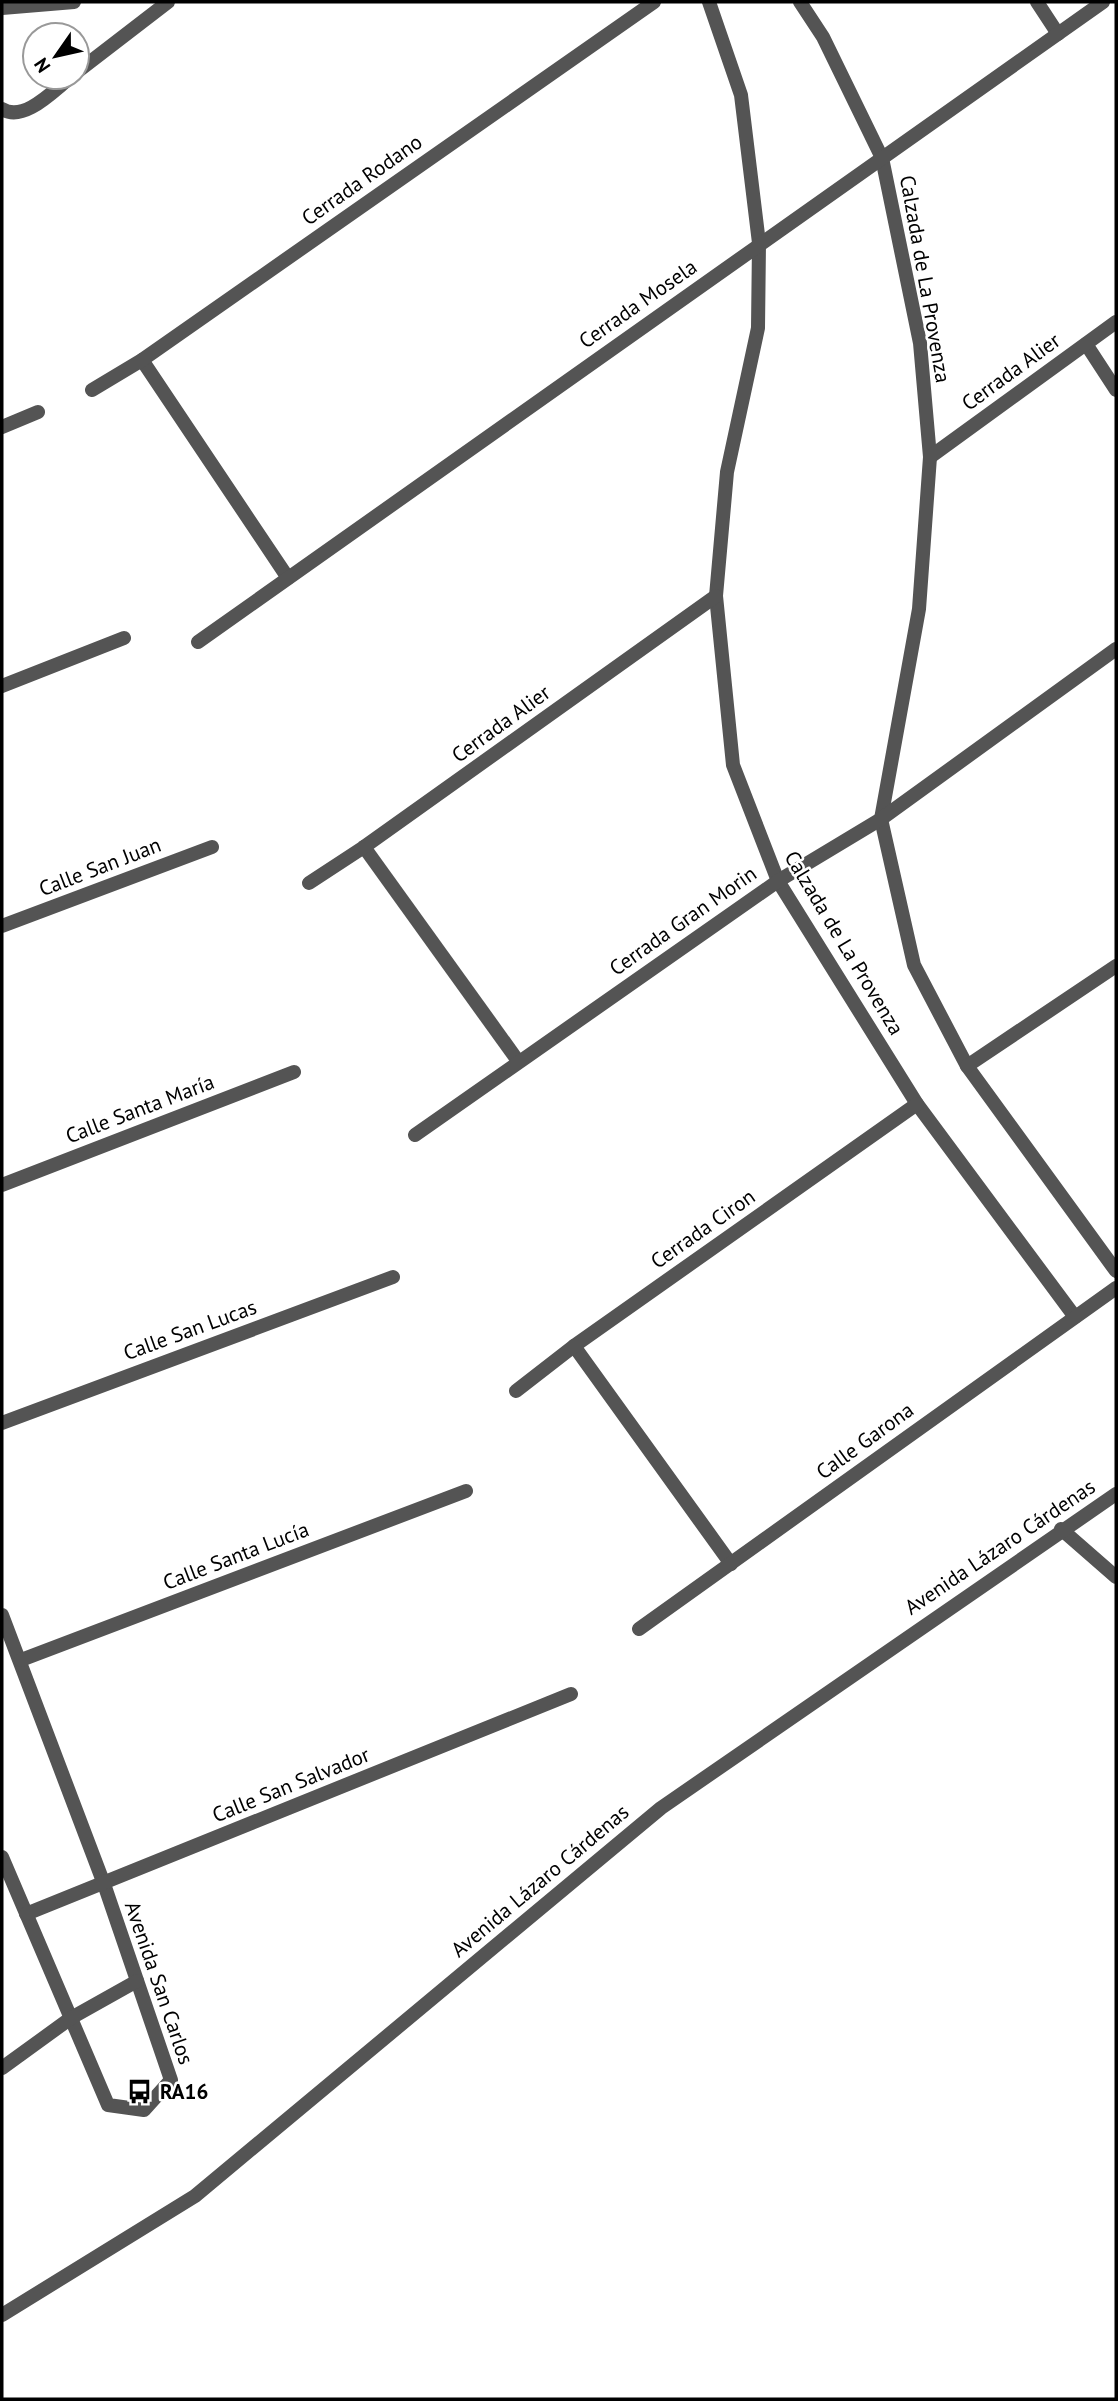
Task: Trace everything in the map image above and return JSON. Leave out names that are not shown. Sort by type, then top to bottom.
[{"type":"street","points":[[2,8],[74,2]]},
{"type":"street","points":[[91,61],[169,2]]},
{"type":"street","name":"Cerrada Rodano","points":[[92,390],[142,360],[654,2]]},
{"type":"street","name":"Calzada de La Provenza","points":[[709,2],[741,95],[760,243],[758,328],[727,472],[716,596],[733,765],[778,881],[917,1104],[1075,1317]]},
{"type":"street","name":"Calzada de La Provenza","points":[[800,2],[823,37],[883,158],[920,343],[930,457],[919,609],[881,819],[914,965],[967,1066],[1116,1271]]},
{"type":"street","points":[[1037,2],[1058,34]]},
{"type":"street","name":"Cerrada Mosela","points":[[198,642],[1103,2]]},
{"type":"street","points":[[2,109],[7,112],[28,110],[53,91]]},
{"type":"street","name":"Cerrada Alier","points":[[930,457],[1116,321]]},
{"type":"street","points":[[1086,344],[1116,390]]},
{"type":"street","points":[[142,360],[288,578]]},
{"type":"street","points":[[2,427],[38,412]]},
{"type":"street","name":"Cerrada Alier","points":[[309,883],[365,847],[716,596]]},
{"type":"street","points":[[2,686],[124,638]]},
{"type":"street","name":"Cerrada Gran Morin","points":[[415,1135],[778,881],[881,819],[1116,649]]},
{"type":"street","name":"Calle San Juan","points":[[2,926],[212,847]]},
{"type":"street","points":[[365,847],[518,1061]]},
{"type":"street","points":[[967,1066],[1116,966]]},
{"type":"street","name":"Calle Santa María","points":[[2,1185],[294,1072]]},
{"type":"street","name":"Cerrada Ciron","points":[[516,1391],[574,1346],[917,1104]]},
{"type":"street","name":"Calle San Lucas","points":[[2,1423],[393,1277]]},
{"type":"street","name":"Calle Garona","points":[[639,1629],[1116,1287]]},
{"type":"street","points":[[574,1346],[731,1564]]},
{"type":"street","name":"Calle Santa Lucía","points":[[21,1660],[466,1491]]},
{"type":"street","name":"Avenida Lázaro Cárdenas","points":[[2,2315],[195,2196],[661,1808],[1116,1494]]},
{"type":"street","points":[[1061,1530],[1116,1577]]},
{"type":"street","name":"Avenida San Carlos","points":[[2,1615],[104,1884],[171,2080],[144,2110],[108,2105],[2,1857]]},
{"type":"street","name":"Calle San Salvador","points":[[26,1914],[571,1694]]},
{"type":"street","points":[[2,2068],[71,2018],[136,1981]]},
{"type":"place","name":"RA16","points":[[140,2092]]}]
